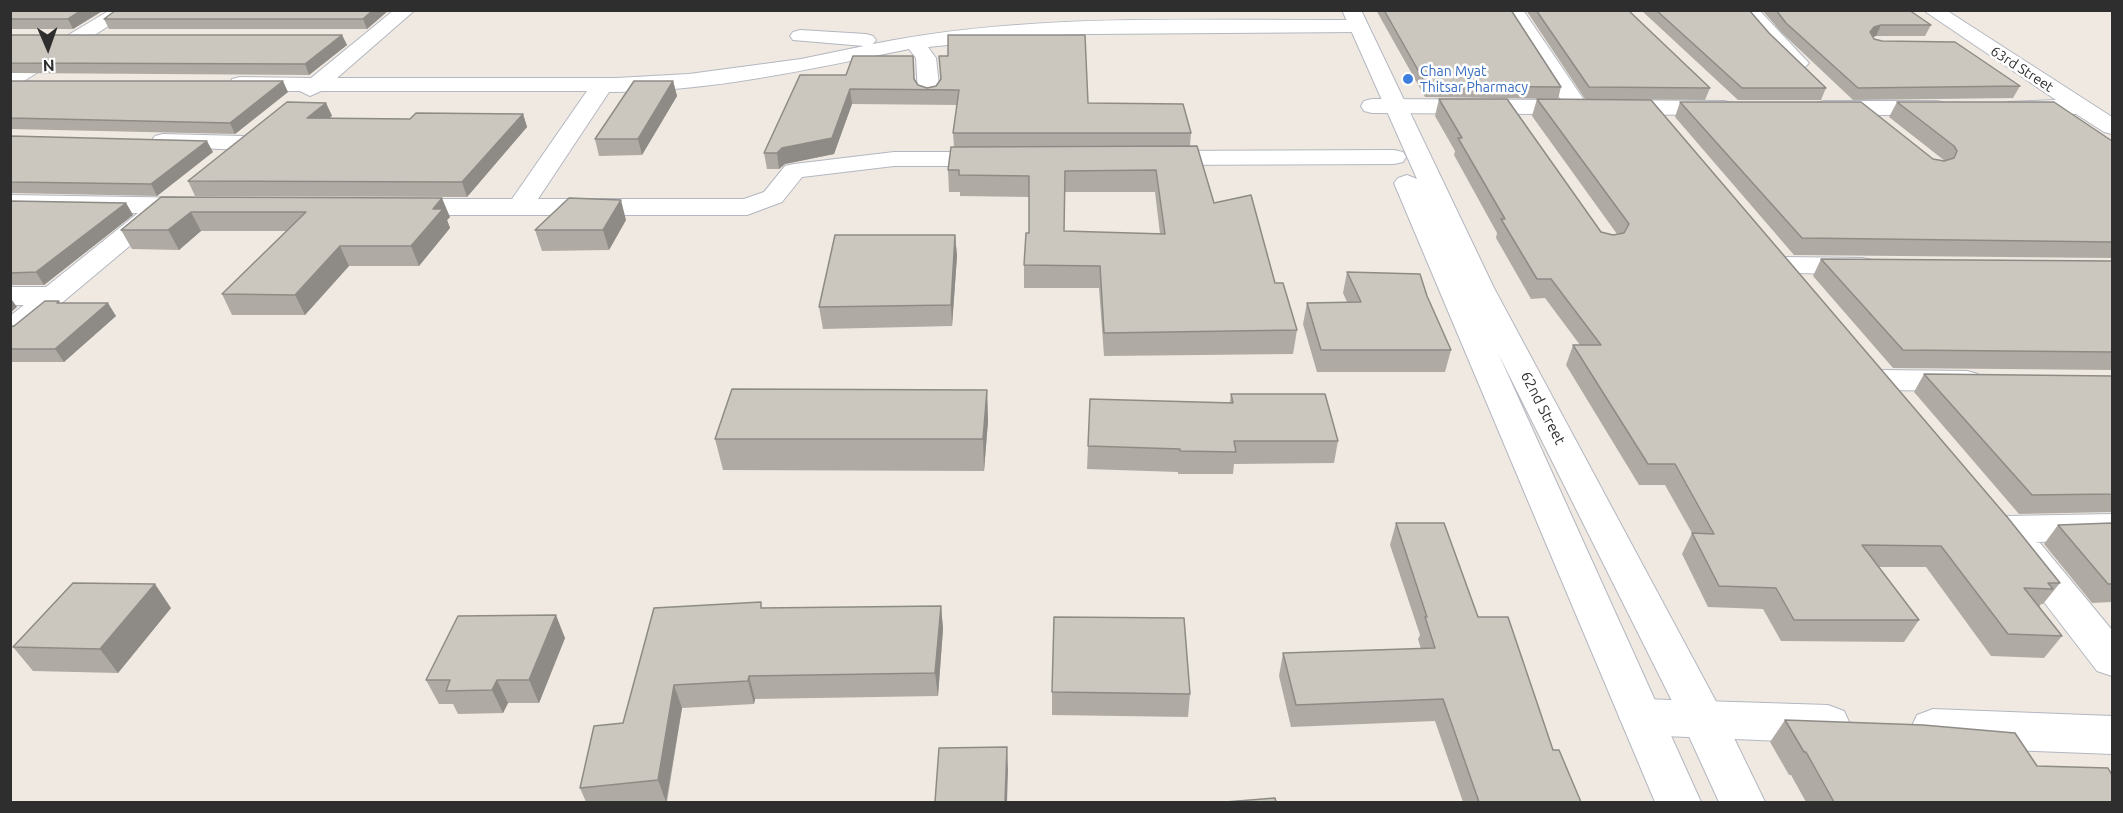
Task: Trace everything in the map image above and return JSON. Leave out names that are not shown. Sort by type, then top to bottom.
[{"type":"street","points":[[11,79],[124,10]]},
{"type":"street","points":[[289,106],[406,10]]},
{"type":"street","points":[[1513,10],[1577,107]]},
{"type":"street","points":[[1748,10],[1773,39],[1818,81],[1888,131]]},
{"type":"street","name":"63rd Street","points":[[1932,10],[2112,127]]},
{"type":"street","points":[[1333,18],[1345,46]]},
{"type":"street","points":[[222,84],[602,85],[689,81],[801,65],[915,42],[1089,28],[1354,18]]},
{"type":"street","name":"62nd Street","points":[[1354,18],[1394,157],[1521,440],[1678,802]]},
{"type":"street","points":[[800,36],[888,42]]},
{"type":"street","points":[[44,37],[114,37]]},
{"type":"street","points":[[337,37],[373,37]]},
{"type":"street","points":[[915,42],[926,58],[929,94]]},
{"type":"street","points":[[1953,44],[1985,45]]},
{"type":"street","points":[[11,79],[46,82]]},
{"type":"street","points":[[519,208],[602,85]]},
{"type":"street","points":[[1376,99],[1518,116],[1577,107],[1737,109],[1707,86]]},
{"type":"street","name":"62nd Street","points":[[1376,99],[1480,288],[1742,802]]},
{"type":"street","points":[[2000,107],[2081,107]]},
{"type":"street","points":[[1652,108],[1674,134]]},
{"type":"street","points":[[1800,108],[1953,108]]},
{"type":"street","points":[[138,141],[251,136],[216,164]]},
{"type":"street","points":[[1132,158],[1394,157]]},
{"type":"street","points":[[376,207],[747,207],[773,197],[794,171],[894,159],[1025,159]]},
{"type":"street","points":[[10,331],[189,185]]},
{"type":"street","points":[[10,203],[222,206]]},
{"type":"street","points":[[1764,238],[1808,291]]},
{"type":"street","points":[[1786,265],[1890,266]]},
{"type":"street","points":[[10,296],[53,296]]},
{"type":"street","points":[[1859,354],[1903,406]]},
{"type":"street","points":[[1881,380],[1997,381]]},
{"type":"street","points":[[2112,527],[1997,516],[2112,660]]},
{"type":"street","points":[[1641,717],[2112,735]]},
{"type":"building","points":[[10,10],[82,10],[68,19],[10,19]]},
{"type":"building","points":[[116,10],[373,10],[363,19],[104,19]]},
{"type":"building","points":[[1384,10],[1511,10],[1561,87],[1427,86]]},
{"type":"building","points":[[1536,10],[1628,10],[1710,88],[1589,87]]},
{"type":"building","points":[[1656,10],[1749,10],[1769,33],[1826,88],[1742,88]]},
{"type":"building","points":[[1776,10],[1909,10],[1931,25],[1881,25],[1874,27],[1870,32],[1874,39],[1955,42],[2020,86],[1858,88],[1786,23]]},
{"type":"building","points":[[10,35],[342,35],[305,64],[10,63]]},
{"type":"building","points":[[948,35],[1085,35],[1088,103],[1183,104],[1191,133],[953,133],[959,90],[850,89],[832,138],[782,148],[777,153],[764,153],[800,75],[846,75],[853,56],[913,56],[914,79],[918,85],[927,88],[936,86],[941,79],[939,56],[948,56]]},
{"type":"building","points":[[10,81],[283,81],[230,123],[10,118]]},
{"type":"building","points":[[634,81],[673,81],[638,139],[595,139]]},
{"type":"building","points":[[1439,99],[1507,99],[1601,232],[1613,235],[1624,233],[1629,224],[1537,99],[1651,100],[2008,518],[2060,583],[2048,583],[2053,589],[2024,588],[2062,636],[2008,634],[1941,546],[1862,545],[1919,620],[1794,620],[1776,588],[1719,586],[1692,533],[1714,534],[1675,464],[1648,464],[1573,345],[1601,345],[1551,279],[1537,279],[1501,219],[1505,219],[1458,138],[1462,138]]},
{"type":"building","points":[[287,102],[326,103],[307,118],[410,119],[416,113],[523,114],[462,182],[188,181]]},
{"type":"building","points":[[1680,102],[1861,102],[1933,159],[1944,161],[1954,158],[1957,151],[1954,146],[1897,102],[2054,102],[2112,141],[2112,242],[1802,238]]},
{"type":"building","points":[[10,136],[207,141],[151,184],[10,182]]},
{"type":"building","points":[[1197,146],[1214,203],[1251,195],[1275,283],[1283,283],[1297,330],[1104,333],[1100,266],[1024,265],[1026,233],[1029,233],[1029,176],[959,175],[959,170],[948,170],[951,147]],"holes":[[[1156,170],[1165,234],[1064,231],[1065,171]]]},
{"type":"building","points":[[161,197],[442,198],[433,209],[443,209],[411,246],[340,246],[295,295],[222,294],[306,212],[191,212],[168,230],[121,230]]},
{"type":"building","points":[[569,198],[621,200],[603,230],[535,230]]},
{"type":"building","points":[[10,201],[126,203],[36,272],[10,273]]},
{"type":"building","points":[[835,235],[955,235],[951,305],[819,307]]},
{"type":"building","points":[[1821,259],[2112,261],[2112,352],[1903,350]]},
{"type":"building","points":[[1347,272],[1420,274],[1427,296],[1451,350],[1321,350],[1307,303],[1361,302]]},
{"type":"building","points":[[45,301],[108,303],[55,349],[10,349],[10,327]]},
{"type":"building","points":[[1924,374],[2112,376],[2112,494],[2032,495]]},
{"type":"building","points":[[732,389],[987,390],[983,439],[715,439]]},
{"type":"building","points":[[1231,394],[1325,394],[1338,441],[1234,441],[1236,452],[1088,446],[1090,399],[1233,403]]},
{"type":"building","points":[[1396,523],[1444,523],[1478,617],[1508,617],[1553,750],[1559,750],[1581,802],[1479,802],[1443,699],[1296,705],[1283,653],[1435,648]]},
{"type":"building","points":[[2112,523],[2112,584],[2108,584],[2058,525]]},
{"type":"building","points":[[73,583],[155,584],[100,649],[13,647]]},
{"type":"building","points":[[761,602],[761,608],[941,606],[935,673],[749,676],[748,681],[674,685],[658,780],[580,788],[594,726],[623,723],[654,608]]},
{"type":"building","points":[[556,615],[529,680],[497,680],[492,690],[446,691],[450,680],[426,680],[458,616]]},
{"type":"building","points":[[1054,617],[1184,618],[1190,694],[1052,692]]},
{"type":"building","points":[[1785,720],[1923,725],[2015,733],[2037,766],[2108,768],[2112,775],[2112,802],[1834,802]]},
{"type":"building","points":[[1007,747],[1005,802],[935,802],[939,748]]},
{"type":"building","points":[[1275,798],[1276,802],[1225,802]]},
{"type":"place","name":"Chan Myat Thitsar Pharmacy","points":[[1408,79]]}]
